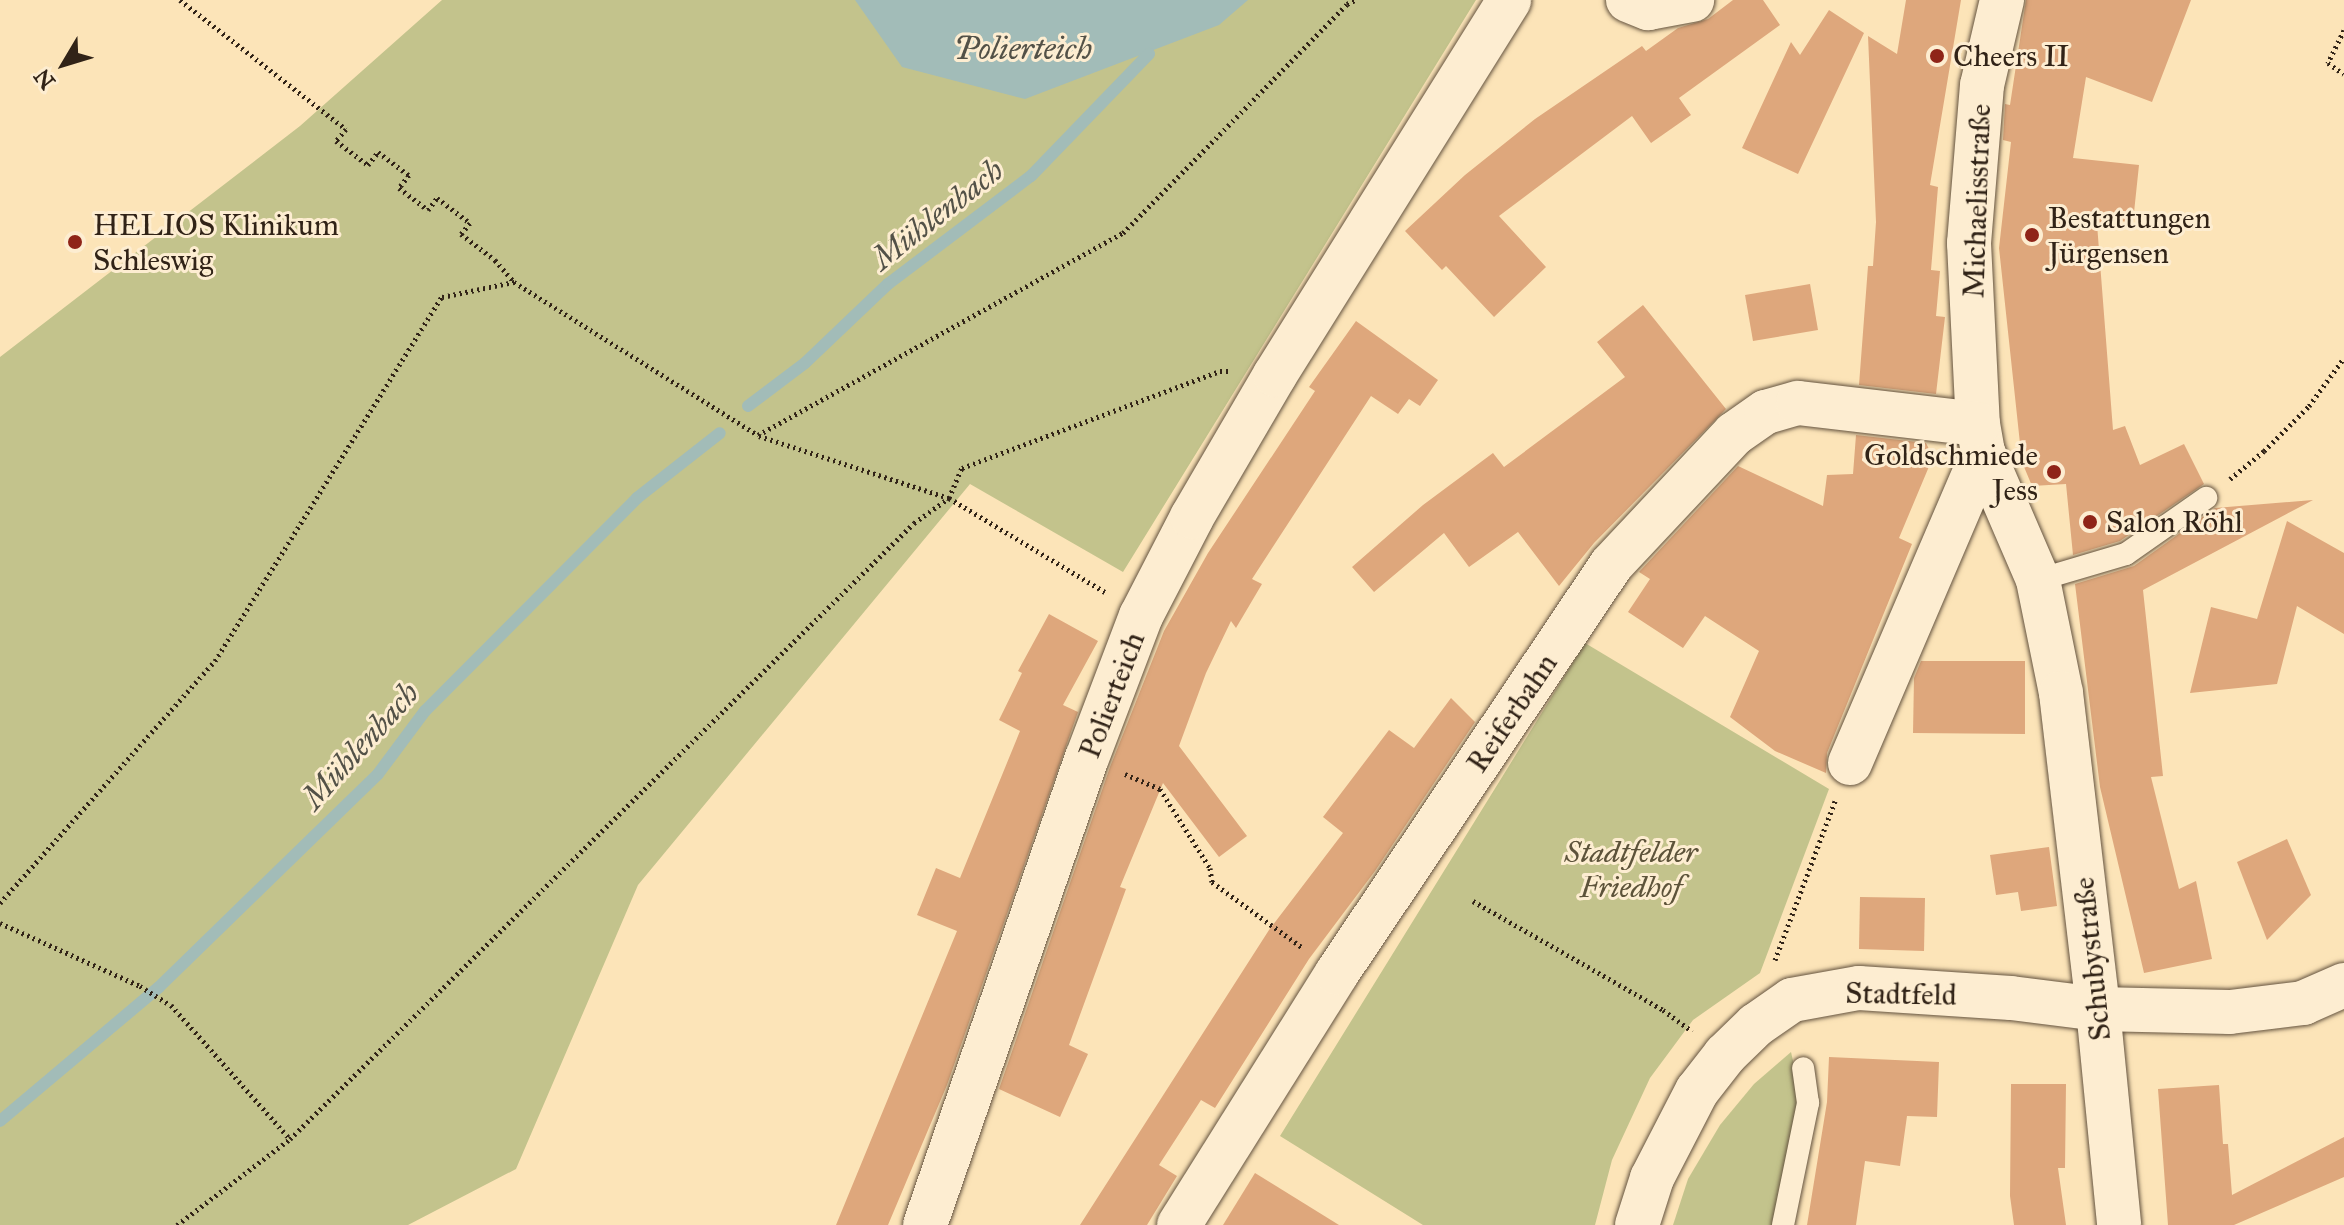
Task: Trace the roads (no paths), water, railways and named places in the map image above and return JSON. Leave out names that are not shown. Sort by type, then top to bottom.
[{"type":"street","name":"Polierteich","points":[[925,1225],[1087,758],[1141,616],[1192,517],[1275,375],[1509,0]]},
{"type":"street","points":[[1628,0],[1648,8],[1692,0]]},
{"type":"street","name":"Michaelisstraße","points":[[2002,0],[1982,85],[1969,243],[1980,438],[2038,580],[2061,693]]},
{"type":"street","name":"Reiferbahn","points":[[1179,1225],[1337,973],[1611,565],[1734,434],[1766,412],[1798,403],[1980,438]]},
{"type":"street","name":"Michaelisstraße","points":[[1850,763],[1980,438]]},
{"type":"street","name":"Schubystraße","points":[[2061,693],[2098,1009],[2119,1225]]},
{"type":"street","name":"Stadtfeld","points":[[1637,1225],[1652,1178],[1697,1091],[1725,1055],[1756,1025],[1792,1000],[1859,988],[2011,998],[2098,1009],[2230,1012],[2303,1003],[2344,985]]},
{"type":"lane","points":[[2038,580],[2126,554],[2206,498]]},
{"type":"lane","points":[[1783,1225],[1808,1103],[1803,1068]]},
{"type":"water","name":"Polierteich","points":[[855,0],[1248,0],[1219,25],[1025,99],[902,67]]},
{"type":"waterway","name":"Mühlenbach","points":[[748,406],[805,363],[888,284],[1031,176],[1149,54]]},
{"type":"waterway","name":"Mühlenbach","points":[[0,1121],[158,988],[378,774],[425,711],[637,498],[720,433]]},
{"type":"place","name":"Cheers II","points":[[1937,56]]},
{"type":"place","name":"Bestattungen Jürgensen","points":[[2032,235]]},
{"type":"place","name":"HELIOS Klinikum Schleswig","points":[[75,242]]},
{"type":"place","name":"Goldschmiede Jess","points":[[2054,472]]},
{"type":"place","name":"Salon Röhl","points":[[2090,522]]},
{"type":"park label","name":"Stadtfelder Friedhof","points":[[1631,869]]}]
